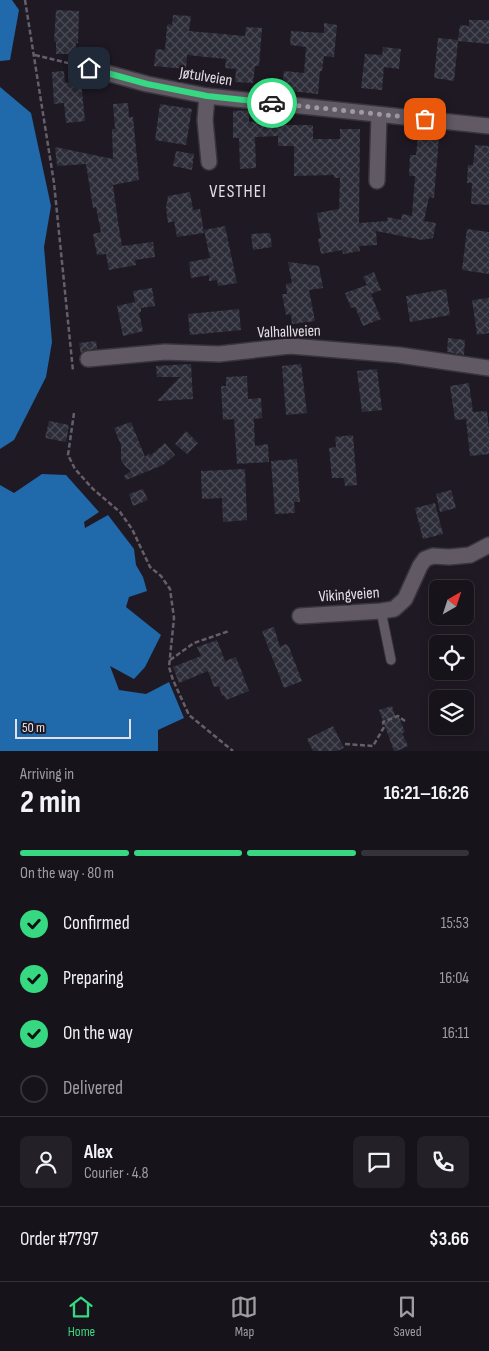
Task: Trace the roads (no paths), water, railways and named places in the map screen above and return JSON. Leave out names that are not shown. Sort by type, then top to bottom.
[{"type":"street","name":"Jøtulveien","points":[[89,68],[147,84],[207,96],[489,126]]},
{"type":"street","points":[[207,96],[205,120],[209,162]]},
{"type":"street","points":[[377,181],[379,115]]},
{"type":"street","name":"Valhallveien","points":[[88,359],[165,352],[218,354],[290,346],[399,355],[489,368]]},
{"type":"street","name":"Vikingveien","points":[[300,616],[394,609],[402,602],[420,566],[425,560],[433,556],[470,555],[489,545]]},
{"type":"lane","points":[[381,611],[391,660]]},
{"type":"water","points":[[0,0],[12,0],[19,10],[10,60],[0,61]]},
{"type":"water","points":[[0,87],[31,113],[51,206],[44,247],[52,342],[46,377],[14,440],[0,449]]},
{"type":"water","points":[[42,474],[66,475],[99,512],[84,522],[85,528],[108,515],[134,549],[136,565],[143,577],[147,591],[129,597],[126,607],[161,635],[145,667],[134,679],[110,666],[119,690],[146,694],[169,682],[184,718],[158,730],[158,751],[0,751],[0,485],[14,493]]},
{"type":"district","name":"VESTHEI","points":[[238,191]]}]
